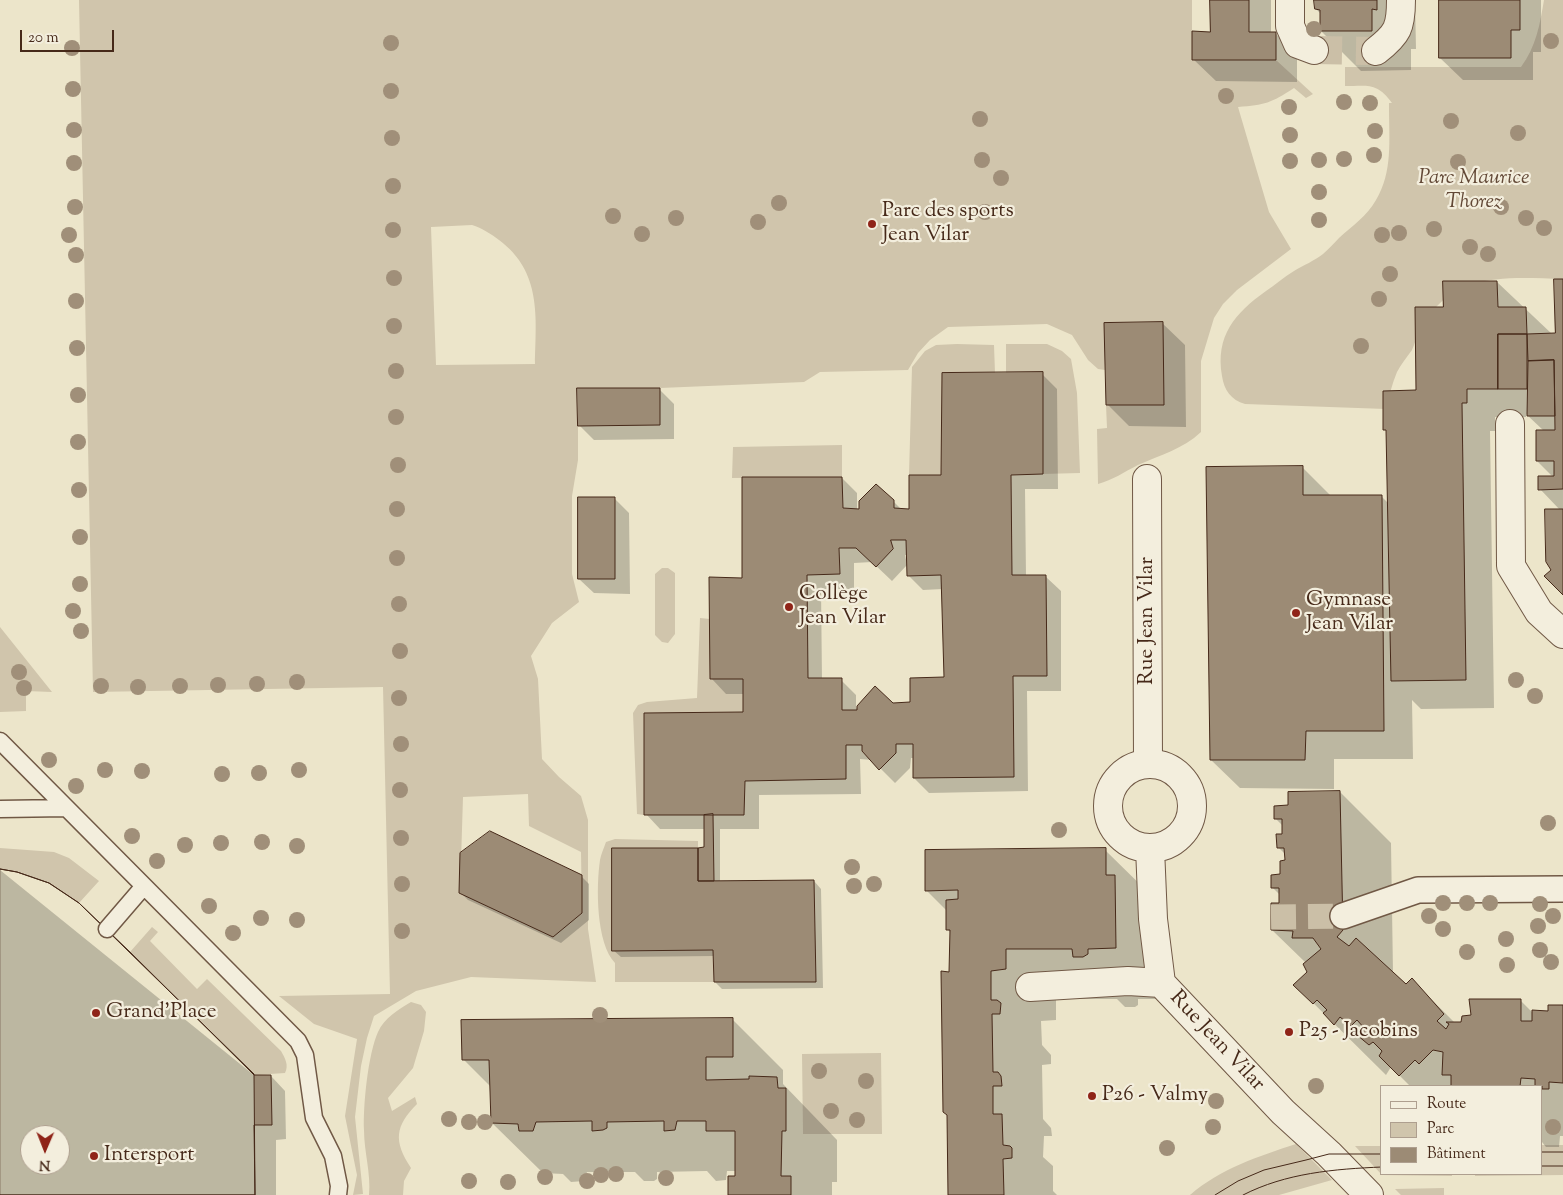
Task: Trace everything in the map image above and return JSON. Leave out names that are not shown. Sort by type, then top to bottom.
[{"type":"street","points":[[1290,0],[1290,26],[1298,44],[1314,50]]},
{"type":"street","points":[[1376,51],[1391,39],[1401,20],[1401,0]]},
{"type":"street","points":[[1510,424],[1510,566],[1539,612],[1563,634]]},
{"type":"street","name":"Rue Jean Vilar","points":[[1147,479],[1148,763]]},
{"type":"street","points":[[1148,763],[1164,765],[1179,774],[1189,787],[1193,803],[1191,819],[1179,838],[1168,844],[1150,848],[1139,847],[1124,839],[1115,830],[1109,817],[1107,805],[1110,791],[1119,776],[1134,766],[1148,763]]},
{"type":"street","name":"Rue Jean Vilar","points":[[1150,848],[1153,919],[1161,983],[1283,1112],[1329,1154],[1369,1195]]},
{"type":"street","points":[[1343,916],[1418,890],[1563,888]]},
{"type":"street","points":[[1030,987],[1128,981],[1161,983]]},
{"type":"lane","points":[[0,741],[298,1041],[305,1055],[314,1118],[333,1156],[339,1186],[338,1195]]},
{"type":"lane","points":[[0,809],[66,808]]},
{"type":"lane","points":[[107,929],[144,886]]},
{"type":"green space","points":[[79,0],[1192,0],[1192,60],[1276,60],[1313,94],[1306,98],[1294,88],[1267,102],[1238,107],[1269,212],[1291,249],[1237,290],[1223,304],[1214,318],[1201,361],[1201,432],[1187,443],[1109,480],[1098,484],[1097,429],[1107,428],[1106,405],[1116,405],[1105,364],[1105,370],[1098,369],[1088,360],[1072,335],[1047,324],[948,327],[930,340],[918,353],[908,370],[820,372],[804,382],[660,388],[578,388],[578,460],[572,496],[572,574],[579,602],[552,623],[531,656],[538,679],[542,759],[581,796],[588,820],[588,929],[596,982],[471,977],[416,991],[374,1016],[361,1066],[355,1117],[363,1194],[353,1195],[357,1175],[345,1116],[357,1039],[314,1024],[279,996],[390,994],[383,687],[93,692]],"holes":[[[472,225],[483,229],[513,253],[523,266],[530,281],[534,296],[536,329],[535,364],[436,365],[431,227]],[[528,794],[529,826],[581,852],[582,913],[553,936],[460,893],[463,797]]]},
{"type":"green space","name":"Parc Maurice Thorez","points":[[1544,0],[1563,0],[1563,279],[1525,278],[1488,281],[1470,285],[1454,292],[1440,303],[1422,327],[1412,350],[1397,372],[1386,409],[1245,404],[1232,397],[1224,386],[1221,362],[1225,337],[1230,327],[1255,299],[1283,278],[1316,259],[1359,221],[1376,200],[1385,178],[1389,155],[1389,103],[1392,103],[1377,88],[1345,86],[1345,67],[1521,67],[1534,43]]},
{"type":"green space","points":[[1006,344],[1047,344],[1062,351],[1071,359],[1077,393],[1080,473],[1043,474],[1043,373],[1006,373]]},
{"type":"green space","points":[[936,345],[994,345],[995,373],[942,373],[941,475],[909,475],[912,367],[925,351]]},
{"type":"green space","points":[[842,445],[842,477],[732,478],[733,447]]},
{"type":"green space","points":[[662,568],[668,568],[675,573],[675,634],[668,643],[662,642],[655,635],[655,574]]},
{"type":"green space","points":[[700,618],[710,619],[710,679],[743,679],[743,712],[644,714],[644,815],[637,814],[633,713],[638,705],[647,702],[697,698]]},
{"type":"green space","points":[[0,627],[52,692],[26,691],[26,711],[0,712]]},
{"type":"green space","points":[[615,839],[698,841],[698,848],[612,848],[612,950],[713,950],[714,982],[615,982],[615,963],[604,942],[601,929],[598,885],[600,860],[606,842]]},
{"type":"green space","points":[[0,848],[54,852],[69,858],[99,881],[79,903],[48,883],[17,872],[0,869]]},
{"type":"green space","points":[[152,927],[158,932],[150,941],[197,989],[207,979],[281,1051],[287,1064],[285,1073],[254,1075],[130,952]]},
{"type":"green space","points":[[411,1002],[421,1005],[426,1012],[424,1031],[413,1068],[388,1098],[392,1111],[415,1097],[417,1104],[404,1119],[399,1134],[401,1150],[411,1168],[404,1181],[403,1195],[369,1195],[364,1120],[365,1094],[371,1053],[378,1032],[384,1022]]},
{"type":"green space","points":[[881,1053],[882,1134],[803,1134],[802,1054]]},
{"type":"green space","points":[[1296,1144],[1332,1180],[1279,1195],[1190,1195],[1227,1171]]},
{"type":"green space","points":[[1543,1145],[1563,1145],[1563,1175],[1475,1176],[1543,1175]]},
{"type":"green space","points":[[1355,1146],[1380,1146],[1380,1173]]},
{"type":"green space","points":[[1382,1175],[1452,1175],[1452,1176]]},
{"type":"green space","points":[[1444,1188],[1444,1195],[1401,1195],[1395,1189]]},
{"type":"building","points":[[1210,0],[1249,0],[1249,32],[1276,32],[1276,60],[1192,60],[1192,31],[1210,32]]},
{"type":"building","points":[[1314,0],[1377,0],[1377,10],[1372,9],[1372,31],[1320,31],[1320,10],[1315,9]]},
{"type":"building","points":[[1439,0],[1520,0],[1520,30],[1511,30],[1511,58],[1439,58]]},
{"type":"building","points":[[1554,279],[1563,279],[1563,489],[1538,490],[1538,476],[1554,476],[1554,461],[1536,461],[1536,430],[1555,430],[1554,360],[1528,361],[1527,334],[1555,333]]},
{"type":"building","points":[[1443,281],[1497,281],[1498,307],[1526,307],[1527,334],[1498,334],[1498,389],[1467,389],[1467,403],[1462,403],[1466,680],[1391,681],[1386,430],[1383,430],[1383,391],[1416,390],[1415,307],[1443,307]]},
{"type":"building","points":[[1163,322],[1164,405],[1106,405],[1104,323]]},
{"type":"building","points":[[1498,334],[1527,334],[1527,389],[1498,389]]},
{"type":"building","points":[[1554,360],[1555,416],[1527,416],[1528,361]]},
{"type":"building","points":[[1043,372],[1043,474],[1011,475],[1012,575],[1046,575],[1047,676],[1013,676],[1014,777],[913,778],[913,744],[896,744],[896,753],[879,770],[862,751],[862,745],[846,745],[846,779],[745,781],[744,815],[644,815],[644,713],[743,712],[743,679],[710,679],[709,577],[742,578],[742,477],[842,477],[843,508],[859,509],[859,501],[876,484],[894,500],[894,508],[909,509],[909,475],[941,475],[942,373]],"holes":[[[891,540],[906,540],[907,576],[941,575],[944,677],[910,678],[910,702],[893,703],[875,686],[857,706],[857,710],[842,710],[842,678],[808,678],[807,575],[840,574],[839,548],[856,548],[876,567],[893,549]]]},
{"type":"building","points":[[577,388],[660,388],[660,425],[578,426]]},
{"type":"building","name":"Gymnase Jean Vilar","points":[[1303,466],[1303,495],[1382,495],[1384,731],[1306,731],[1305,760],[1210,760],[1206,467]]},
{"type":"building","points":[[578,497],[615,497],[615,579],[578,579]]},
{"type":"building","points":[[1545,509],[1563,509],[1563,595],[1544,576],[1551,570],[1546,562]]},
{"type":"building","points":[[1340,791],[1343,930],[1337,937],[1349,946],[1356,938],[1406,984],[1412,978],[1444,1014],[1437,1021],[1446,1029],[1449,1024],[1446,1022],[1461,1022],[1462,1016],[1471,1015],[1469,999],[1521,999],[1521,1021],[1532,1021],[1532,1010],[1548,1011],[1548,1005],[1563,1005],[1563,1083],[1549,1082],[1549,1089],[1543,1089],[1543,1085],[1535,1085],[1535,1079],[1521,1078],[1520,1085],[1451,1085],[1451,1075],[1442,1075],[1443,1052],[1433,1050],[1419,1064],[1415,1060],[1399,1076],[1379,1056],[1382,1051],[1373,1042],[1369,1045],[1357,1035],[1365,1029],[1357,1020],[1351,1026],[1340,1017],[1334,1025],[1323,1013],[1327,1010],[1317,1000],[1313,1004],[1293,985],[1307,972],[1303,964],[1321,949],[1313,938],[1292,938],[1293,931],[1271,930],[1271,903],[1279,903],[1279,888],[1271,888],[1271,875],[1280,874],[1280,861],[1285,860],[1284,848],[1277,848],[1276,834],[1282,834],[1282,819],[1274,819],[1274,806],[1288,805],[1288,792]]},
{"type":"building","points":[[713,814],[714,881],[698,881],[698,848],[704,847],[704,815]]},
{"type":"building","points":[[490,831],[582,875],[582,913],[553,937],[459,893],[460,853]]},
{"type":"building","points":[[612,848],[698,848],[698,881],[814,880],[816,982],[714,982],[713,950],[612,951]]},
{"type":"building","points":[[1106,848],[1106,875],[1115,875],[1116,948],[1088,949],[1088,954],[1083,957],[1073,957],[1072,949],[1006,949],[1006,969],[991,971],[991,1000],[997,1000],[1001,1003],[1000,1014],[992,1014],[993,1072],[998,1072],[1001,1076],[1002,1086],[993,1086],[993,1114],[1002,1114],[1003,1145],[1012,1148],[1012,1158],[1003,1159],[1004,1195],[948,1195],[947,1115],[943,1112],[941,971],[949,972],[950,930],[946,930],[946,900],[958,899],[958,890],[925,891],[925,850]]},
{"type":"building","name":"Grand'Place","points":[[0,869],[17,872],[49,883],[79,903],[254,1074],[255,1195],[0,1195]]},
{"type":"building","name":"Grand'Place","points":[[0,869],[17,872],[49,883],[79,903],[254,1075],[271,1075],[272,1125],[254,1125],[255,1195],[0,1195]]},
{"type":"building","points":[[733,1018],[733,1057],[706,1057],[706,1080],[749,1079],[749,1076],[777,1077],[778,1088],[786,1088],[786,1131],[782,1131],[781,1176],[791,1176],[791,1195],[728,1195],[728,1176],[735,1176],[735,1131],[706,1131],[706,1121],[677,1121],[675,1130],[664,1131],[664,1121],[607,1122],[607,1128],[592,1131],[592,1121],[536,1122],[533,1131],[519,1131],[518,1124],[491,1123],[489,1060],[462,1060],[461,1020]]},
{"type":"tunnel","points":[[1314,50],[1376,51]]},
{"type":"tunnel","points":[[1271,917],[1343,916]]},
{"type":"tram line","points":[[1543,1152],[1563,1152]]},
{"type":"tram line","points":[[1215,1195],[1238,1181],[1264,1170],[1329,1154],[1380,1154]]},
{"type":"tram line","points":[[1543,1166],[1563,1166]]},
{"type":"tram line","points":[[1243,1195],[1293,1177],[1328,1171],[1380,1167]]},
{"type":"place","name":"Parc des sports Jean Vilar","points":[[872,224]]},
{"type":"place","name":"Collège Jean Vilar","points":[[789,607]]},
{"type":"place","name":"Gymnase Jean Vilar","points":[[1296,613]]},
{"type":"place","name":"Grand'Place","points":[[96,1013]]},
{"type":"place","name":"P25 - Jacobins","points":[[1289,1032]]},
{"type":"place","name":"P26 - Valmy","points":[[1092,1096]]},
{"type":"place","name":"Intersport","points":[[94,1156]]}]
